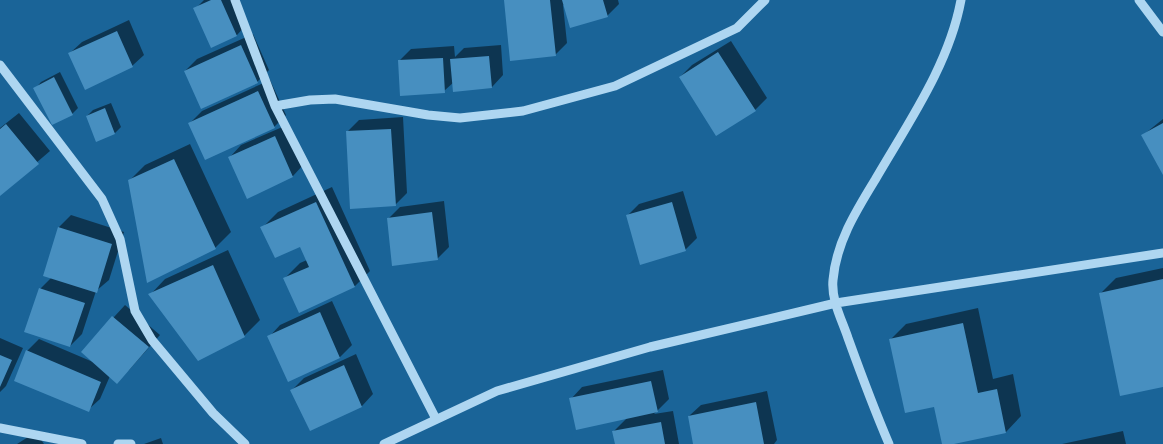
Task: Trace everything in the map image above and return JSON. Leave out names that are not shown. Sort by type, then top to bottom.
[{"type":"street","points":[[235,0],[276,106],[436,420]]},
{"type":"street","points":[[276,106],[310,100],[335,99],[428,115],[460,118],[522,111],[624,82],[737,28],[765,0]]},
{"type":"street","points":[[889,444],[868,397],[836,303],[833,281],[834,272],[838,253],[851,221],[935,74],[950,42],[961,0]]},
{"type":"street","points":[[1139,0],[1163,32]]},
{"type":"street","points":[[0,65],[102,200],[120,239],[135,312],[152,340],[213,413],[245,444]]},
{"type":"street","points":[[384,444],[497,391],[650,347],[836,303],[1163,253]]},
{"type":"street","points":[[0,428],[82,444]]},
{"type":"street","points":[[118,444],[131,444]]},
{"type":"building","points":[[211,0],[221,0],[237,36],[211,48],[193,8]]},
{"type":"building","points":[[504,0],[550,0],[556,56],[510,61]]},
{"type":"building","points":[[562,0],[603,0],[608,17],[570,28]]},
{"type":"building","points":[[117,31],[133,67],[85,90],[68,53]]},
{"type":"building","points":[[241,45],[258,83],[201,109],[184,71]]},
{"type":"building","points":[[718,52],[756,111],[716,136],[679,77]]},
{"type":"building","points":[[489,56],[492,88],[453,92],[450,59]]},
{"type":"building","points":[[443,58],[445,93],[400,96],[398,60]]},
{"type":"building","points":[[54,77],[73,115],[52,125],[33,88]]},
{"type":"building","points":[[258,91],[275,128],[205,160],[188,123]]},
{"type":"building","points":[[105,108],[115,134],[96,142],[86,116]]},
{"type":"building","points":[[1163,123],[1163,175],[1141,135]]},
{"type":"building","points":[[6,124],[39,164],[0,196],[0,129]]},
{"type":"building","points":[[391,129],[396,206],[350,209],[346,131]]},
{"type":"building","points":[[275,136],[293,177],[247,199],[228,157]]},
{"type":"building","points":[[174,159],[216,249],[147,283],[128,180]]},
{"type":"building","points":[[316,202],[355,287],[299,313],[283,278],[309,267],[300,247],[275,258],[260,227]]},
{"type":"building","points":[[672,202],[686,251],[640,265],[626,215]]},
{"type":"building","points":[[432,212],[438,260],[392,266],[387,218]]},
{"type":"building","points":[[58,227],[112,244],[97,293],[43,276]]},
{"type":"building","points":[[213,265],[245,337],[198,361],[148,294]]},
{"type":"building","points":[[1163,279],[1163,387],[1120,396],[1099,293]]},
{"type":"building","points":[[39,288],[85,303],[70,347],[24,332]]},
{"type":"building","points":[[320,312],[340,358],[288,382],[267,336]]},
{"type":"building","points":[[112,316],[149,347],[117,384],[81,352]]},
{"type":"building","points":[[963,323],[978,393],[997,389],[1006,433],[954,444],[942,444],[934,407],[905,413],[889,339]]},
{"type":"building","points":[[26,350],[101,382],[89,412],[14,381]]},
{"type":"building","points":[[0,355],[12,360],[0,387]]},
{"type":"building","points":[[344,365],[362,407],[310,431],[290,390]]},
{"type":"building","points":[[651,381],[658,412],[576,430],[569,398]]},
{"type":"building","points":[[756,402],[764,444],[693,444],[688,416]]},
{"type":"building","points":[[661,422],[665,444],[615,444],[612,431]]}]
